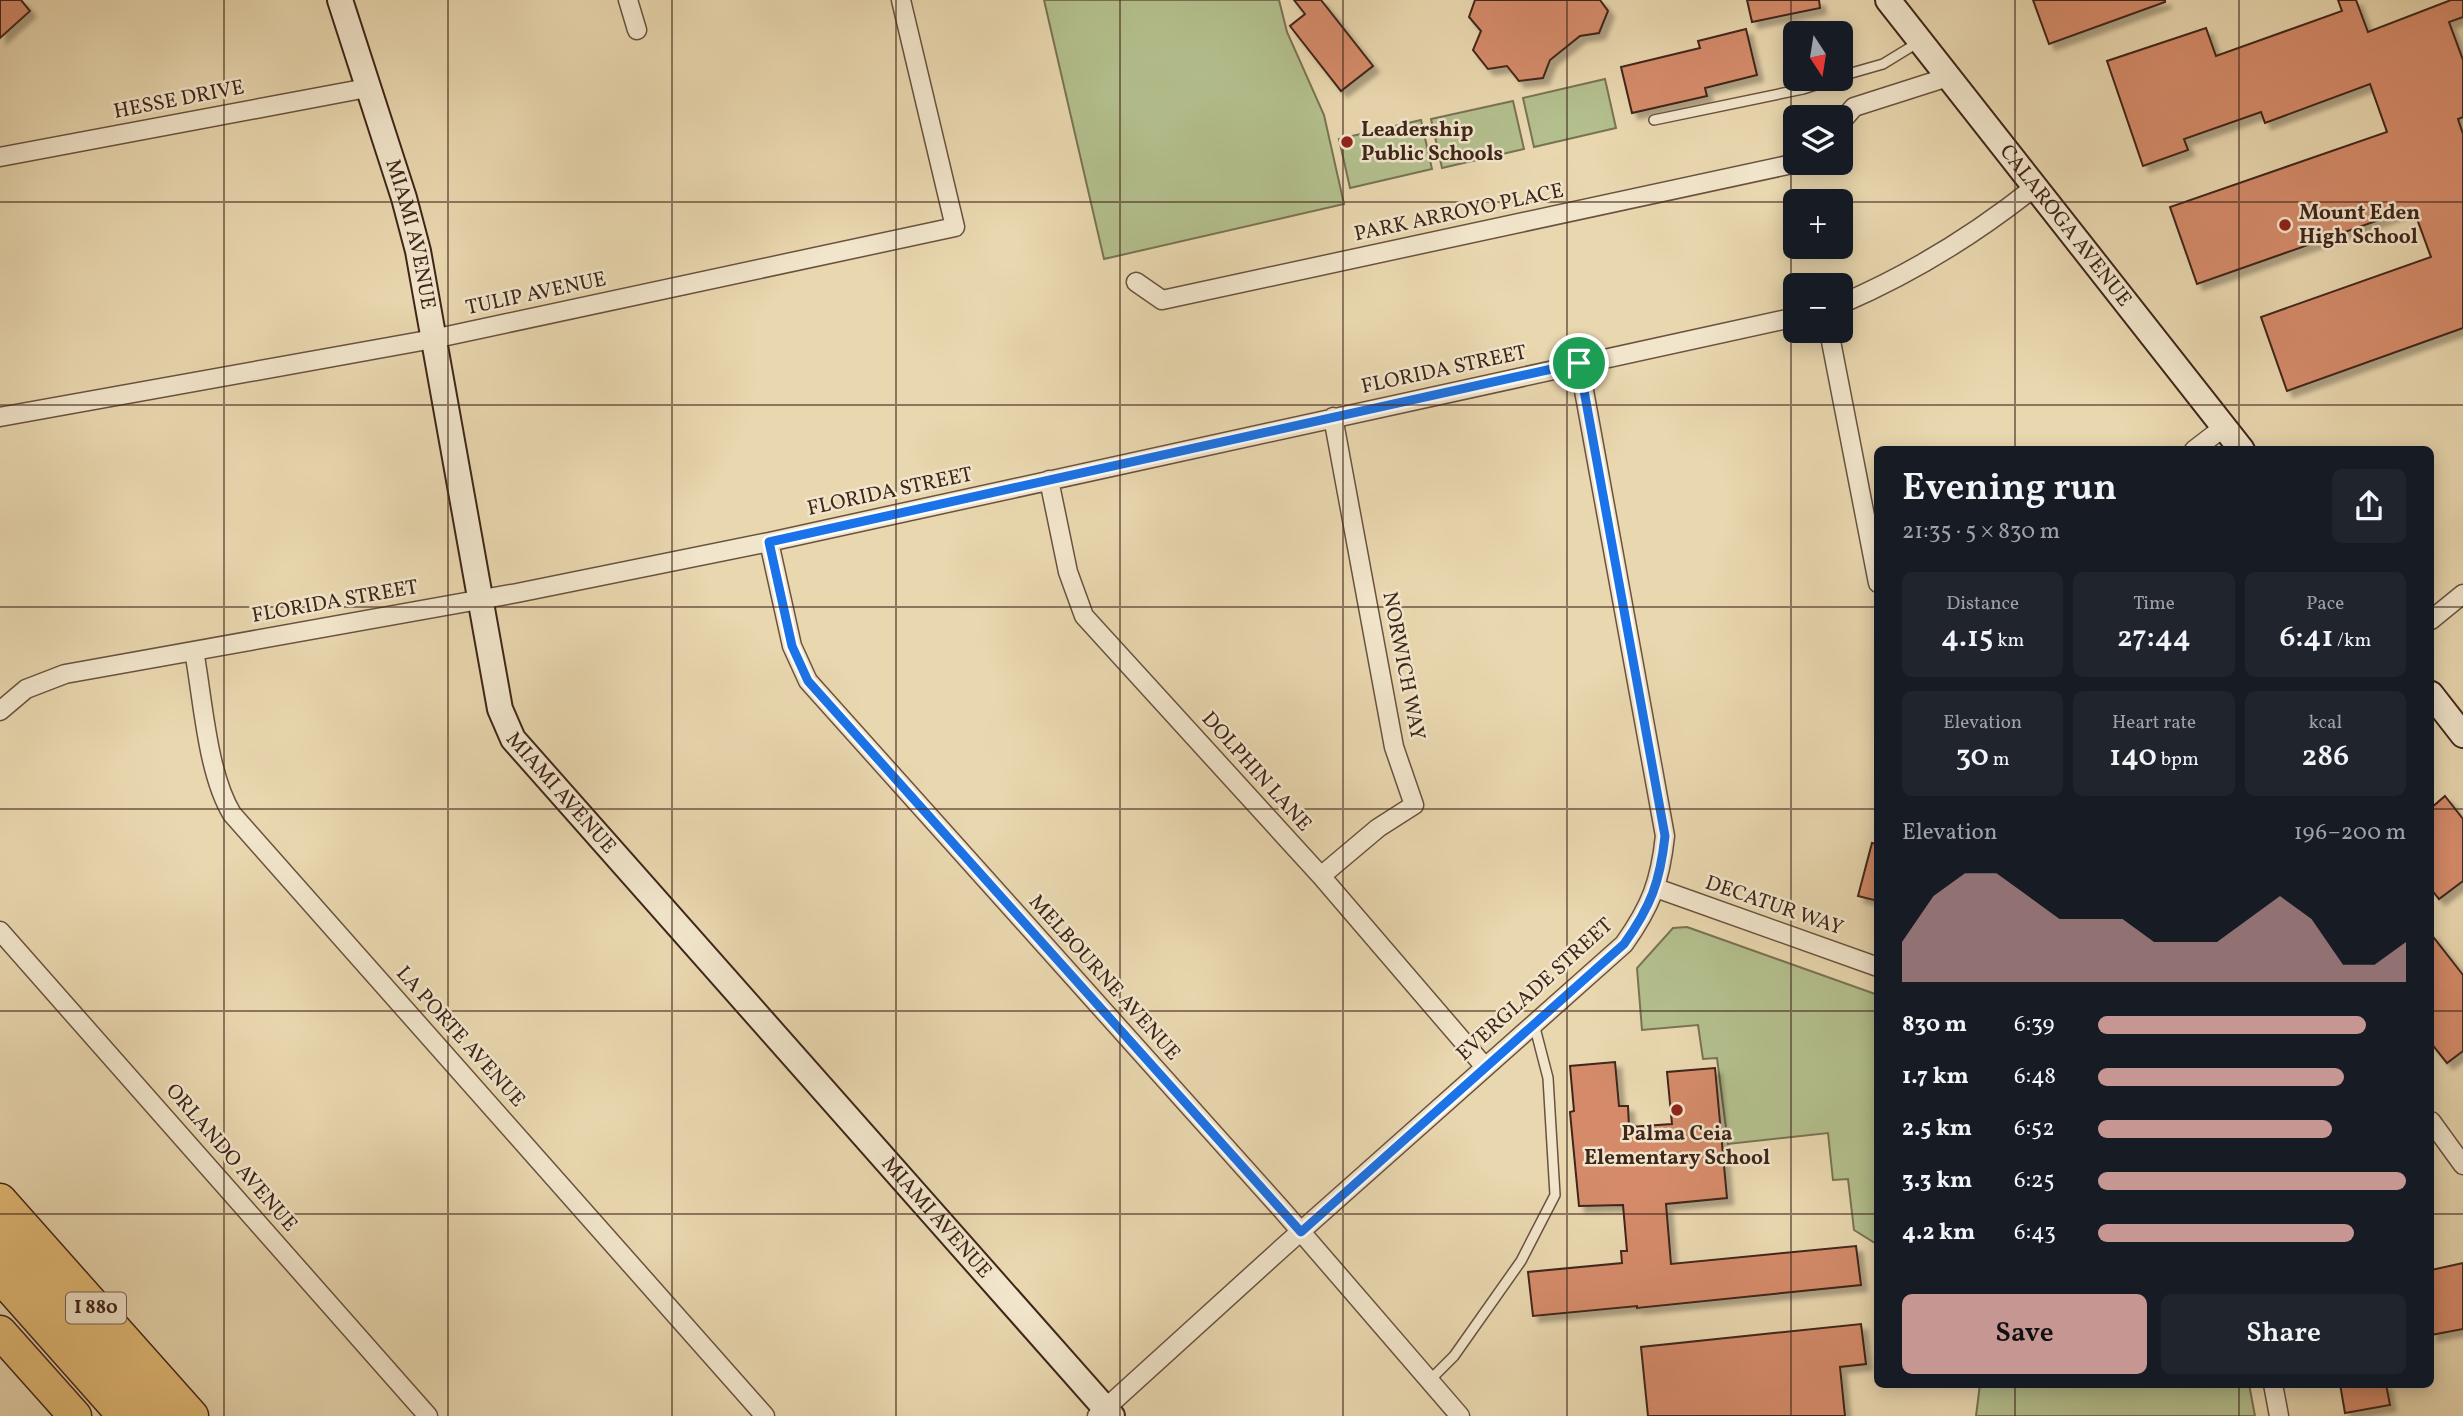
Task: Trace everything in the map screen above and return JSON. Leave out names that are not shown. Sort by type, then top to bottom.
[{"type":"highway","name":"I 880","points":[[0,1200],[192,1416]]},
{"type":"highway","name":"I 880","points":[[0,1237],[160,1416]]},
{"type":"highway","name":"I 880","points":[[0,1276],[124,1416]]},
{"type":"highway","points":[[0,1332],[75,1416]]},
{"type":"street","name":"MIAMI AVENUE","points":[[340,0],[404,198],[418,251],[500,709],[513,739],[1105,1413]]},
{"type":"street","points":[[628,0],[637,30]]},
{"type":"street","name":"TULIP AVENUE","points":[[0,418],[433,339],[955,227],[901,0]]},
{"type":"street","name":"CALAROGA AVENUE","points":[[1888,0],[2239,446]]},
{"type":"street","points":[[1853,108],[1948,77]]},
{"type":"street","name":"HESSE DRIVE","points":[[0,157],[367,88]]},
{"type":"street","name":"PARK ARROYO PLACE","points":[[1136,282],[1162,300],[1783,166]]},
{"type":"street","points":[[1853,299],[1928,262],[2036,186]]},
{"type":"street","name":"FLORIDA STREET","points":[[0,711],[26,689],[65,674],[480,599],[769,542],[1783,320]]},
{"type":"street","points":[[1831,343],[1874,562]]},
{"type":"street","name":"EVERGLADE STREET","points":[[1105,1413],[1301,1232],[1624,944],[1644,916],[1656,888],[1665,836],[1579,363]]},
{"type":"street","name":"NORWICH WAY","points":[[1321,876],[1378,828],[1414,805],[1394,747],[1333,417]]},
{"type":"street","points":[[2198,446],[2224,427]]},
{"type":"street","name":"DOLPHIN LANE","points":[[1049,480],[1068,572],[1084,617],[1321,876],[1485,1067]]},
{"type":"street","name":"MELBOURNE AVENUE","points":[[769,542],[792,646],[808,681],[1301,1232],[1460,1416]]},
{"type":"street","points":[[2434,618],[2463,594]]},
{"type":"street","name":"LA PORTE AVENUE","points":[[194,651],[215,773],[222,798],[232,814],[765,1416]]},
{"type":"street","points":[[2434,698],[2463,734]]},
{"type":"street","name":"DECATUR WAY","points":[[1656,888],[1874,966]]},
{"type":"street","name":"ORLANDO AVENUE","points":[[0,931],[428,1416]]},
{"type":"street","points":[[2434,1125],[2463,1165]]},
{"type":"street","points":[[2274,1388],[2279,1416]]},
{"type":"lane","points":[[1853,73],[1883,64],[1920,41]]},
{"type":"lane","points":[[1654,120],[1793,91]]},
{"type":"lane","points":[[1430,1380],[1454,1356],[1521,1261],[1555,1195],[1548,1078],[1534,1024]]},
{"type":"green space","points":[[1044,0],[1279,0],[1287,32],[1324,115],[1344,204],[1104,259]]},
{"type":"green space","points":[[1605,79],[1616,128],[1534,147],[1523,98]]},
{"type":"green space","points":[[1513,101],[1524,149],[1442,168],[1431,119]]},
{"type":"green space","points":[[1421,120],[1432,169],[1350,188],[1339,139]]},
{"type":"green space","points":[[1687,927],[1874,994],[1874,1242],[1854,1230],[1848,1179],[1833,1180],[1828,1133],[1728,1144],[1717,1058],[1703,1059],[1698,1025],[1642,1030],[1637,968],[1673,928]]},
{"type":"green space","points":[[1980,1388],[2250,1388],[2255,1416],[1976,1416]]},
{"type":"building","points":[[0,0],[21,0],[30,11],[0,38]]},
{"type":"building","points":[[1294,0],[1321,0],[1373,66],[1341,91],[1290,26],[1305,14]]},
{"type":"building","points":[[1475,0],[1600,0],[1608,11],[1599,33],[1580,36],[1550,60],[1543,78],[1519,81],[1507,66],[1488,69],[1473,50],[1481,31],[1469,17]]},
{"type":"building","points":[[1747,0],[1819,0],[1820,8],[1752,22]]},
{"type":"building","points":[[2033,0],[2165,0],[2165,2],[2049,44]]},
{"type":"building","points":[[2338,0],[2356,0],[2368,32],[2451,0],[2463,0],[2463,17],[2449,22],[2463,60],[2463,117],[2458,119],[2463,134],[2463,328],[2287,391],[2261,317],[2431,257],[2413,208],[2197,284],[2170,207],[2387,132],[2370,84],[2265,123],[2261,112],[2184,139],[2188,150],[2143,166],[2107,61],[2206,28],[2216,56],[2342,11]]},
{"type":"building","points":[[1746,29],[1757,75],[1705,88],[1707,96],[1632,113],[1621,67],[1700,48],[1698,41]]},
{"type":"building","points":[[2445,796],[2463,819],[2463,881],[2439,899],[2434,893],[2434,805]]},
{"type":"building","points":[[1872,843],[1874,843],[1874,900],[1858,896]]},
{"type":"building","points":[[2434,938],[2463,975],[2463,1051],[2447,1063],[2434,1047]]},
{"type":"building","points":[[1615,1062],[1619,1106],[1628,1106],[1629,1127],[1672,1124],[1667,1072],[1715,1068],[1727,1198],[1666,1204],[1671,1264],[1856,1246],[1861,1285],[1533,1316],[1528,1272],[1622,1263],[1621,1251],[1627,1251],[1623,1205],[1579,1206],[1570,1112],[1574,1111],[1570,1066]]},
{"type":"building","points":[[2463,1263],[2463,1329],[2434,1334],[2434,1269]]},
{"type":"building","points":[[1861,1324],[1866,1364],[1840,1367],[1845,1416],[1648,1416],[1641,1347]]},
{"type":"building","points":[[2341,1388],[2387,1388],[2390,1405],[2345,1413]]},
{"type":"place","name":"Leadership Public Schools","points":[[1347,142]]},
{"type":"place","name":"Mount Eden High School","points":[[2285,225]]},
{"type":"place","name":"Palma Ceia Elementary School","points":[[1677,1110]]},
{"type":"route","points":[[1579,363],[1665,836],[1656,888],[1644,916],[1624,944],[1301,1232],[808,681],[792,646],[769,542],[1579,363]]}]
